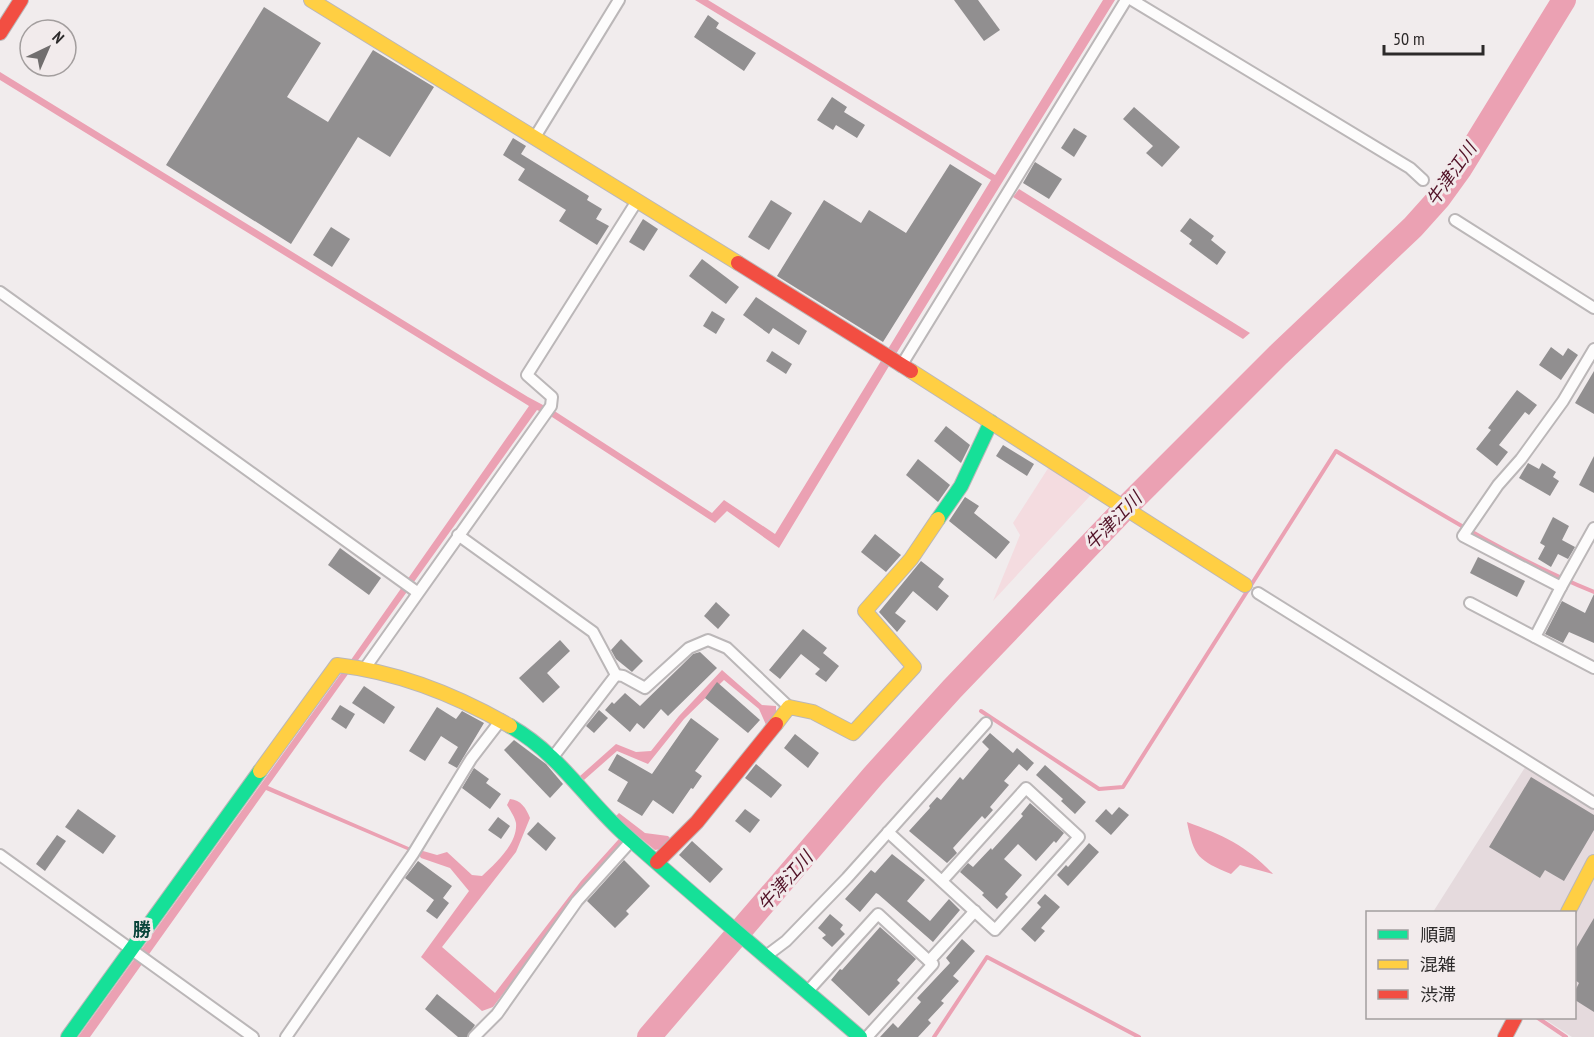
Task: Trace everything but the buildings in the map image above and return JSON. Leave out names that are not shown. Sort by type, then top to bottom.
[{"type":"street","points":[[0,33],[21,0]]},
{"type":"street","points":[[310,0],[535,137],[991,422],[1245,585]]},
{"type":"street","points":[[535,137],[619,0]]},
{"type":"street","points":[[901,366],[1126,0]]},
{"type":"street","points":[[1132,0],[1410,168],[1423,180]]},
{"type":"street","points":[[356,667],[417,592],[551,406],[552,397],[527,375],[637,201]]},
{"type":"street","points":[[1455,220],[1594,308]]},
{"type":"street","points":[[0,291],[417,592]]},
{"type":"street","points":[[1561,587],[1463,536],[1497,485],[1521,459],[1563,401],[1594,349]]},
{"type":"street","points":[[616,675],[623,676],[645,688],[689,648],[708,640],[727,648],[789,707],[813,712],[853,733],[914,668],[865,611],[911,559],[961,486],[991,422]]},
{"type":"street","points":[[1535,637],[1594,528]]},
{"type":"street","points":[[458,535],[593,632],[616,675]]},
{"type":"street","points":[[1258,593],[1594,803]]},
{"type":"street","points":[[1470,603],[1594,668]]},
{"type":"street","points":[[68,1037],[337,665],[356,667],[421,684],[473,705],[525,735],[553,757],[620,830],[860,1037]]},
{"type":"street","points":[[553,757],[616,675]]},
{"type":"street","points":[[657,862],[696,822],[789,707]]},
{"type":"street","points":[[286,1037],[414,851],[471,759],[501,720]]},
{"type":"street","points":[[766,956],[786,941],[986,723]]},
{"type":"street","points":[[888,832],[995,930],[1079,837],[1026,788],[942,881]]},
{"type":"street","points":[[474,1037],[497,1014],[577,901],[632,840]]},
{"type":"street","points":[[0,855],[254,1037]]},
{"type":"street","points":[[1569,911],[1594,862]]},
{"type":"street","points":[[929,961],[975,911]]},
{"type":"street","points":[[807,992],[878,914],[933,964],[867,1037]]},
{"type":"street","points":[[1505,1037],[1514,1019]]},
{"type":"shaded area","points":[[695,0],[708,0],[995,175],[1103,0],[1115,0],[896,354],[888,349],[991,180]]},
{"type":"shaded area","points":[[0,72],[528,397],[556,412],[712,513],[724,500],[775,534],[881,361],[889,366],[779,548],[727,511],[715,523],[552,417],[537,410],[268,786],[420,852],[437,855],[447,852],[472,875],[482,876],[505,852],[514,838],[516,823],[507,805],[510,799],[520,803],[530,818],[516,852],[442,947],[495,993],[581,881],[627,830],[616,816],[619,813],[645,833],[670,838],[661,849],[655,850],[633,832],[586,884],[493,1007],[482,1011],[421,957],[469,891],[450,868],[421,858],[419,855],[266,790],[90,1037],[78,1037],[353,657],[529,406],[0,80]]},
{"type":"shaded area","points":[[1019,189],[1250,333],[1243,339],[1013,197]]},
{"type":"shaded area","points":[[1054,459],[1100,485],[993,601],[1020,535],[1013,523]]},
{"type":"shaded area","points":[[722,670],[762,705],[776,706],[776,715],[767,727],[759,709],[724,680],[684,719],[648,764],[617,751],[584,780],[580,776],[616,744],[636,752],[651,751],[679,716]]},
{"type":"shaded area","points":[[1531,758],[1594,798],[1594,1037],[1572,1037],[1545,1019],[1576,1019],[1576,911],[1434,911]]},
{"type":"shaded area","points":[[1187,822],[1234,842],[1254,856],[1273,874],[1240,865],[1231,874],[1204,861],[1195,850]]},
{"type":"waterway","name":"牛津江川","points":[[649,1037],[873,776],[952,689],[1130,503],[1278,355],[1413,227],[1439,198],[1460,169],[1564,0]]},
{"type":"waterway","points":[[981,711],[1099,789],[1123,787],[1336,451],[1495,544],[1594,592]]},
{"type":"waterway","points":[[934,1037],[987,957],[1139,1037]]},
{"type":"waterway","points":[[1539,1019],[1566,1037]]},
{"type":"traffic: fast","points":[[938,519],[961,486],[991,422]]},
{"type":"traffic: fast","points":[[510,726],[528,737],[557,763],[608,818],[651,858],[860,1037]]},
{"type":"traffic: fast","points":[[68,1037],[260,771]]},
{"type":"traffic: slow","points":[[311,0],[738,263]]},
{"type":"traffic: slow","points":[[911,371],[1245,585]]},
{"type":"traffic: slow","points":[[776,724],[789,707],[813,712],[853,733],[914,667],[865,611],[911,559],[938,519]]},
{"type":"traffic: slow","points":[[260,771],[337,665],[383,673],[426,686],[469,704],[510,726]]},
{"type":"traffic: slow","points":[[1569,911],[1594,862]]},
{"type":"traffic: jam","points":[[0,33],[21,0]]},
{"type":"traffic: jam","points":[[738,263],[911,371]]},
{"type":"traffic: jam","points":[[657,862],[697,822],[776,724]]},
{"type":"traffic: jam","points":[[1505,1037],[1514,1019]]},
{"type":"district","name":"勝","points":[[142,929]]}]
